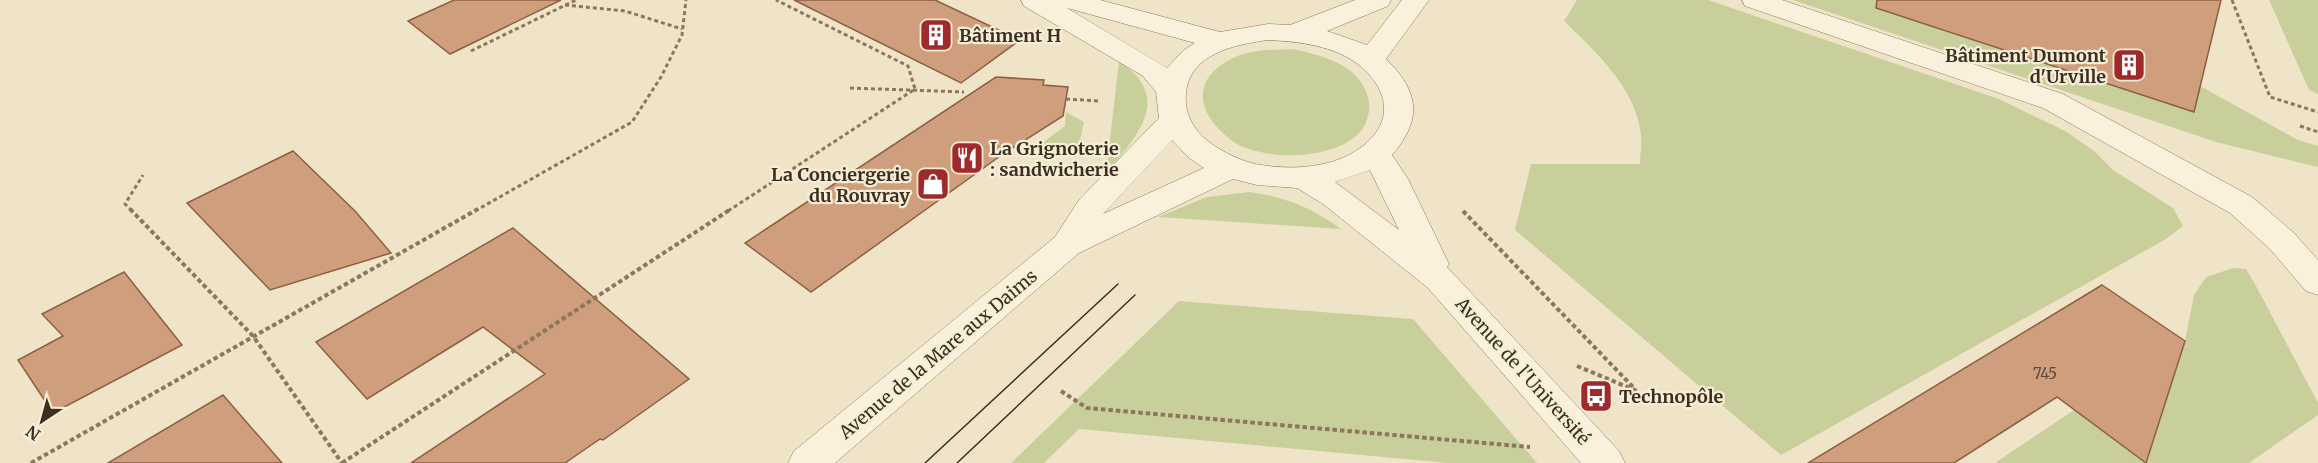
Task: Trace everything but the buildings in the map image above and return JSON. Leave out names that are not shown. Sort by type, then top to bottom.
[{"type":"street","points":[[1034,0],[1153,70],[1170,90]]},
{"type":"street","points":[[1069,0],[1221,41]]},
{"type":"street","points":[[1293,33],[1324,23],[1378,0]]},
{"type":"street","points":[[1370,60],[1416,0]]},
{"type":"street","points":[[1755,0],[2053,100],[2241,204],[2282,241],[2318,282]]},
{"type":"street","points":[[1260,33],[1293,33],[1330,40],[1370,60],[1389,78],[1399,99],[1398,121],[1388,142],[1375,154],[1354,166],[1330,174],[1302,177],[1266,176],[1232,167],[1206,154],[1186,138],[1174,120],[1169,105],[1170,90],[1179,70],[1197,53],[1221,41],[1260,33]]},
{"type":"street","name":"Avenue de la Mare aux Daims","points":[[1067,245],[1090,208],[1174,120]]},
{"type":"street","name":"Avenue de l'Université","points":[[1375,154],[1392,179],[1418,240],[1440,279]]},
{"type":"street","name":"Avenue de la Mare aux Daims","points":[[808,463],[1067,245],[1209,180],[1232,167]]},
{"type":"street","name":"Avenue de l'Université","points":[[1302,177],[1334,196],[1440,279],[1605,463]]},
{"type":"path","points":[[471,51],[576,0]]},
{"type":"path","points":[[31,463],[632,122],[661,77],[682,35],[686,0]]},
{"type":"path","points":[[776,0],[908,66],[915,89]]},
{"type":"path","points":[[2232,0],[2270,97],[2318,112]]},
{"type":"path","points":[[565,5],[614,7],[637,12],[682,29]]},
{"type":"path","points":[[850,88],[964,92]]},
{"type":"path","points":[[144,176],[125,204],[253,336],[342,463],[915,89]]},
{"type":"path","points":[[1066,99],[1099,101]]},
{"type":"path","points":[[2300,126],[2318,132]]},
{"type":"path","points":[[1463,211],[1637,391]]},
{"type":"path","points":[[1061,391],[1087,408],[1533,447]]},
{"type":"green space","points":[[1577,0],[1708,0],[1999,99],[2067,132],[2094,151],[2113,170],[2173,208],[2183,226],[2166,239],[1781,455],[1515,230],[1531,164],[1640,164],[1641,136],[1632,102],[1613,72],[1564,21]]},
{"type":"green space","name":"Bâtiment Dumont d'Urville","points":[[1793,0],[2171,0],[2180,75],[2298,140],[2318,146],[2318,167],[2216,142]]},
{"type":"green space","points":[[2269,0],[2318,0],[2318,94],[2309,90]]},
{"type":"green space","points":[[1293,49],[1330,59],[1360,80],[1366,90],[1369,110],[1368,118],[1360,132],[1348,142],[1333,149],[1297,155],[1260,152],[1231,140],[1211,120],[1205,109],[1204,88],[1209,77],[1231,59],[1246,53]]},
{"type":"green space","points":[[1119,61],[1136,75],[1145,89],[1147,103],[1145,118],[1138,132],[1106,174]]},
{"type":"green space","points":[[1066,112],[1084,122],[1078,149],[1037,147],[1065,126]]},
{"type":"green space","points":[[1249,192],[1297,204],[1341,229],[1158,217],[1207,197]]},
{"type":"green space","points":[[2233,268],[2246,269],[2255,284],[2318,403],[2318,415],[2249,463],[2146,463],[2185,341],[2194,295],[2206,277]]},
{"type":"green space","points":[[1179,301],[1413,319],[1537,463],[1448,463],[1079,429],[1044,463],[1011,463]]},
{"type":"green space","points":[[2074,410],[2145,463],[1995,463]]},
{"type":"tram line","points":[[925,463],[1118,284]]},
{"type":"tram line","points":[[957,463],[1135,295]]},
{"type":"place","name":"Bâtiment H","points":[[936,35]]},
{"type":"place","name":"Bâtiment Dumont d'Urville","points":[[2129,65]]},
{"type":"place","name":"La Grignoterie : sandwicherie","points":[[967,158]]},
{"type":"place","name":"La Conciergerie du Rouvray","points":[[933,184]]},
{"type":"place","name":"Technopôle","points":[[1596,396]]}]
